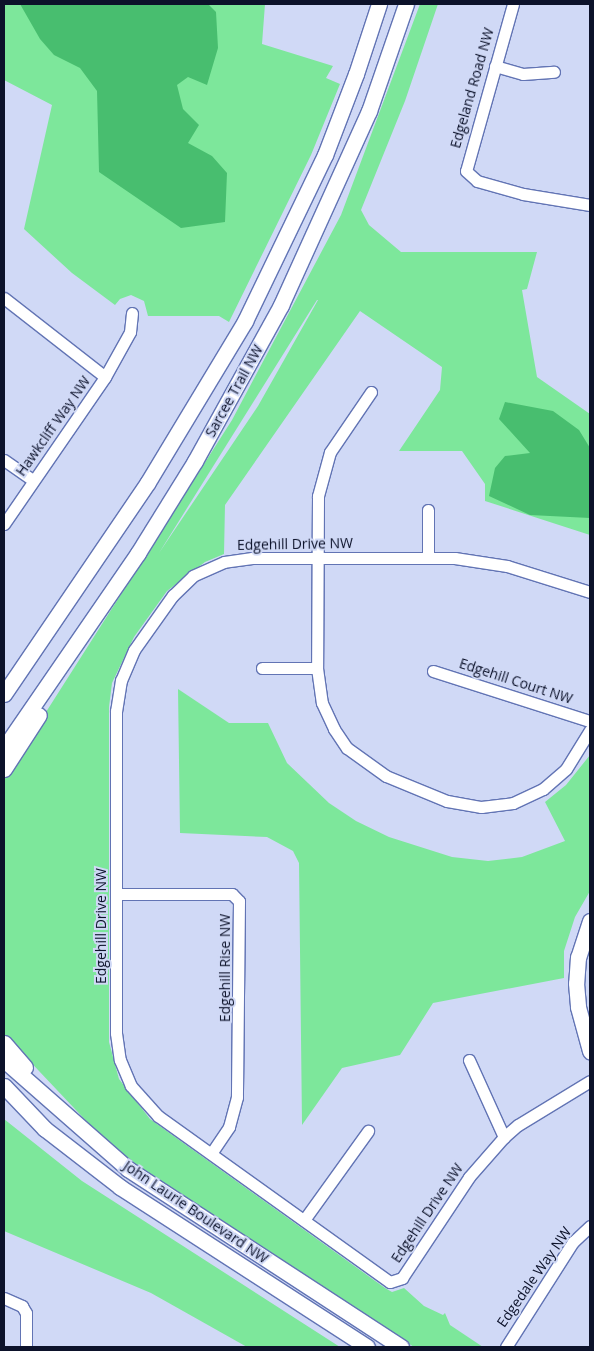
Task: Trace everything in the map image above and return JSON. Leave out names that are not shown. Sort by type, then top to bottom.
[{"type":"main road","name":"Sarcee Trail NW","points":[[4,694],[148,482],[245,321],[325,155],[356,74],[378,4]]},
{"type":"main road","name":"Sarcee Trail NW","points":[[4,748],[74,650],[195,461],[281,305],[369,111],[406,4]]},
{"type":"main road","points":[[4,680],[21,655],[40,641]]},
{"type":"main road","points":[[4,769],[66,673],[74,650]]},
{"type":"main road","points":[[590,921],[578,957],[576,983],[578,1007],[590,1051]]},
{"type":"main road","points":[[4,1043],[58,1104],[59,1111]]},
{"type":"main road","name":"John Laurie Boulevard NW","points":[[4,1060],[59,1111],[128,1168],[401,1347]]},
{"type":"main road","name":"John Laurie Boulevard NW","points":[[4,1086],[45,1129],[120,1187],[366,1347]]},
{"type":"main road","points":[[4,1100],[45,1129]]},
{"type":"street","name":"Edgeland Road NW","points":[[513,4],[466,165],[470,176],[477,182],[523,194],[590,205]]},
{"type":"street","points":[[494,66],[523,74],[554,72]]},
{"type":"street","name":"Hawkcliff Way NW","points":[[4,298],[105,377],[4,524]]},
{"type":"street","points":[[105,377],[130,332],[132,313]]},
{"type":"street","points":[[371,392],[338,438],[325,465],[318,496],[317,668],[325,710],[346,748],[386,776],[465,806],[503,806],[543,789],[566,769],[590,730]]},
{"type":"street","points":[[4,460],[33,480]]},
{"type":"street","points":[[428,510],[428,558]]},
{"type":"street","name":"Edgehill Drive NW","points":[[590,592],[481,560],[428,558],[252,558],[211,566],[193,576],[173,595],[134,650],[126,664],[118,694],[116,894],[116,1033],[124,1072],[149,1109],[386,1279],[398,1281],[482,1158],[518,1124],[590,1081]]},
{"type":"street","points":[[262,668],[317,668]]},
{"type":"street","name":"Edgehill Court NW","points":[[433,671],[590,721]]},
{"type":"street","name":"Edgehill Rise NW","points":[[116,894],[232,894],[239,901],[238,1089],[229,1127],[211,1154]]},
{"type":"street","points":[[469,1060],[504,1137]]},
{"type":"street","points":[[304,1220],[368,1131]]},
{"type":"street","name":"Edgedale Way NW","points":[[506,1347],[573,1242],[590,1226]]},
{"type":"street","points":[[4,1298],[22,1306],[26,1313],[26,1347]]},
{"type":"green space","points":[[4,4],[265,4],[262,44],[333,66],[326,78],[340,84],[311,155],[229,322],[219,316],[148,316],[144,301],[131,295],[120,299],[115,305],[72,273],[24,229],[52,105],[4,80]]},
{"type":"green space","points":[[20,4],[208,4],[216,12],[218,48],[207,85],[188,77],[177,85],[183,109],[199,125],[188,143],[212,156],[227,173],[225,222],[181,228],[99,172],[97,91],[80,68],[54,55],[40,39]]},
{"type":"green space","points":[[420,4],[438,4],[405,101],[361,210],[369,225],[401,252],[537,252],[527,289],[522,290],[537,377],[590,414],[590,535],[485,501],[485,484],[462,451],[399,451],[440,390],[442,367],[360,311],[225,505],[224,554],[205,562],[167,591],[134,637],[112,683],[109,707],[109,1042],[119,1079],[150,1119],[385,1288],[392,1292],[404,1288],[424,1306],[443,1315],[445,1313],[450,1325],[483,1347],[414,1347],[203,1213],[109,1145],[4,1034],[4,778],[232,420],[341,215]],"holes":[[[318,300],[258,406],[159,553]]]},
{"type":"green space","points":[[505,402],[553,411],[579,430],[590,448],[590,518],[530,515],[489,496],[495,468],[505,456],[530,453],[499,419]]},
{"type":"green space","points":[[178,689],[229,723],[268,723],[287,763],[329,803],[356,821],[389,837],[452,857],[488,861],[522,857],[565,841],[545,802],[566,785],[590,755],[590,891],[575,917],[564,951],[564,978],[433,1003],[400,1055],[342,1068],[302,1125],[299,863],[293,851],[267,837],[180,833]]},
{"type":"green space","points":[[4,1119],[82,1181],[340,1347],[247,1347],[151,1293],[4,1231]]}]
